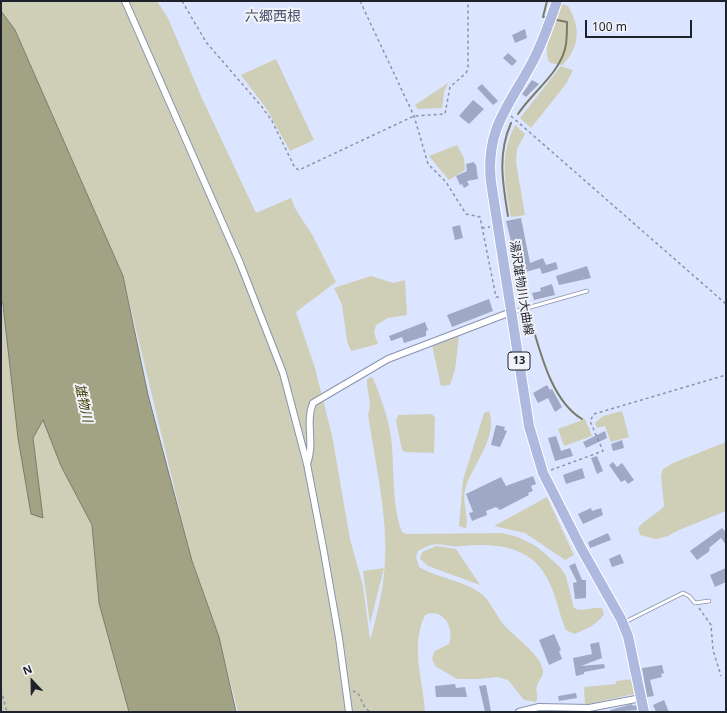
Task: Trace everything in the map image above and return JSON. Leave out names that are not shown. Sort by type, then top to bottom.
[{"type":"main road","name":"湯沢雄物川大曲線","points":[[557,1],[534,60],[504,110],[492,140],[490,168],[508,296],[529,426],[543,473],[623,623],[628,636],[644,712]]},
{"type":"street","points":[[125,1],[240,263],[283,372],[307,464],[332,591],[349,712]]},
{"type":"street","points":[[307,464],[311,454],[310,423],[311,409],[314,403],[388,359],[511,312]]},
{"type":"street","points":[[519,712],[539,707],[589,708],[641,698]]},
{"type":"lane","points":[[511,312],[587,291]]},
{"type":"lane","points":[[623,623],[679,594],[686,593],[695,603],[709,601]]},
{"type":"path","points":[[182,1],[206,42],[262,107],[272,121],[295,168],[299,170],[414,116],[445,114],[450,87],[466,73],[468,69],[468,1]]},
{"type":"path","points":[[360,1],[414,116],[428,164],[446,182],[466,214],[480,217],[496,297],[508,296]]},
{"type":"path","points":[[504,110],[726,304]]},
{"type":"path","points":[[543,473],[603,451],[590,421],[594,414],[726,375]]},
{"type":"path","points":[[695,603],[711,625],[713,650],[721,676]]},
{"type":"path","points":[[346,688],[358,694],[365,708],[370,712]]},
{"type":"path","points":[[1,690],[7,712]]},
{"type":"shaded area","points":[[1,1],[157,1],[168,18],[201,96],[256,213],[291,198],[296,210],[313,236],[336,282],[296,312],[315,368],[332,435],[350,539],[363,586],[370,639],[382,587],[385,562],[385,538],[380,489],[368,414],[370,401],[367,380],[370,377],[373,378],[379,393],[390,429],[396,509],[402,532],[406,534],[502,533],[518,537],[536,546],[560,567],[566,576],[574,608],[584,610],[602,608],[604,614],[598,621],[574,634],[566,630],[554,593],[544,573],[537,564],[518,551],[485,545],[456,546],[436,544],[418,551],[416,557],[419,567],[468,586],[483,595],[508,630],[534,654],[543,668],[543,674],[537,685],[536,702],[524,700],[508,680],[497,677],[457,679],[435,666],[432,658],[435,651],[449,644],[450,632],[446,620],[442,616],[431,613],[425,615],[418,639],[419,663],[425,712],[238,712],[218,634],[192,561],[123,276],[15,30],[1,11]]},
{"type":"shaded area","points":[[563,4],[568,6],[572,14],[577,29],[577,36],[573,50],[563,65],[550,63],[547,51],[549,36],[558,8]]},
{"type":"shaded area","points":[[276,59],[314,140],[290,151],[266,108],[241,75]]},
{"type":"shaded area","points":[[561,66],[573,70],[566,84],[531,128],[520,118]]},
{"type":"shaded area","points":[[448,83],[444,92],[442,108],[418,109],[415,105]]},
{"type":"shaded area","points":[[515,125],[525,134],[517,149],[516,162],[525,215],[511,217],[505,182],[505,159],[510,137]]},
{"type":"shaded area","points":[[457,145],[464,158],[465,170],[449,180],[429,156]]},
{"type":"shaded area","points":[[371,276],[393,283],[405,280],[407,315],[388,318],[376,325],[374,333],[378,344],[351,351],[347,341],[342,305],[334,288]]},
{"type":"shaded area","points":[[1,300],[43,518],[33,438],[43,419],[61,466],[92,525],[99,603],[129,712],[1,712]]},
{"type":"shaded area","points":[[459,336],[455,370],[450,385],[441,386],[432,345]]},
{"type":"shaded area","points":[[489,411],[491,421],[487,442],[465,490],[464,499],[467,523],[466,528],[464,528],[459,526],[463,480],[484,413]]},
{"type":"shaded area","points":[[622,411],[629,437],[611,442],[605,426],[597,428],[595,423],[603,416]]},
{"type":"shaded area","points":[[432,414],[435,418],[434,453],[405,452],[402,450],[396,421],[398,415]]},
{"type":"shaded area","points":[[585,419],[592,436],[564,446],[558,429]]},
{"type":"shaded area","points":[[726,442],[726,511],[668,536],[656,539],[640,535],[638,528],[664,506],[661,476],[663,469],[673,463]]},
{"type":"shaded area","points":[[547,497],[574,555],[565,560],[525,533],[494,526]]},
{"type":"shaded area","points":[[436,546],[456,549],[480,585],[428,566],[420,559],[422,552]]},
{"type":"shaded area","points":[[384,568],[370,624],[363,571]]},
{"type":"shaded area","points":[[633,679],[634,694],[585,705],[584,687],[616,684],[616,681]]},
{"type":"water","name":"雄物川","points":[[1,11],[15,30],[123,276],[148,395],[192,561],[219,637],[236,712],[129,712],[99,603],[92,525],[61,466],[43,420],[33,438],[43,518],[31,514],[18,438],[3,305],[1,300]]},
{"type":"building","points":[[525,29],[527,38],[515,43],[512,35]]},
{"type":"building","points":[[508,53],[517,61],[512,66],[503,58]]},
{"type":"building","points":[[532,80],[539,84],[526,97],[522,94]]},
{"type":"building","points":[[482,84],[498,101],[493,105],[477,88]]},
{"type":"building","points":[[473,100],[484,109],[469,124],[459,116]]},
{"type":"building","points":[[474,162],[475,165],[476,164],[478,179],[467,181],[469,185],[464,188],[462,184],[460,185],[456,176],[467,171],[466,164]]},
{"type":"building","points":[[521,218],[530,263],[543,258],[546,265],[556,262],[558,269],[542,274],[540,268],[514,275],[512,268],[517,266],[506,221]]},
{"type":"building","points":[[460,225],[463,238],[455,240],[452,227]]},
{"type":"building","points":[[587,266],[591,278],[559,285],[556,276]]},
{"type":"building","points":[[552,284],[555,295],[534,300],[532,293],[541,291],[540,288]]},
{"type":"building","points":[[489,299],[493,311],[452,327],[447,315]]},
{"type":"building","points":[[425,322],[428,330],[426,331],[426,336],[404,343],[402,337],[391,341],[389,336]]},
{"type":"building","points":[[547,385],[550,390],[552,389],[562,407],[555,412],[548,398],[538,403],[533,393]]},
{"type":"building","points":[[496,425],[505,427],[504,430],[507,431],[500,447],[491,445]]},
{"type":"building","points":[[605,431],[607,438],[586,448],[583,442]]},
{"type":"building","points":[[556,436],[561,451],[570,448],[573,456],[555,461],[548,438]]},
{"type":"building","points":[[622,440],[624,448],[613,451],[611,444]]},
{"type":"building","points":[[597,456],[603,471],[597,474],[591,458]]},
{"type":"building","points":[[613,462],[617,467],[622,463],[634,480],[628,484],[625,480],[621,482],[609,465]]},
{"type":"building","points":[[582,468],[585,478],[566,484],[563,475]]},
{"type":"building","points":[[533,476],[536,484],[531,486],[533,491],[528,493],[529,495],[500,510],[496,507],[486,511],[487,515],[472,521],[469,513],[473,512],[466,494],[501,477],[506,486]]},
{"type":"building","points":[[591,508],[592,511],[601,508],[603,515],[583,524],[578,514]]},
{"type":"building","points":[[722,528],[726,532],[726,545],[721,538],[709,548],[710,550],[707,553],[697,560],[690,551]]},
{"type":"building","points":[[608,533],[611,540],[590,548],[588,542]]},
{"type":"building","points":[[620,554],[624,563],[612,567],[609,559]]},
{"type":"building","points":[[575,563],[582,580],[586,580],[586,598],[575,599],[573,583],[577,582],[569,566]]},
{"type":"building","points":[[726,568],[726,582],[715,587],[710,575]]},
{"type":"building","points":[[554,634],[561,650],[559,651],[562,659],[549,665],[539,640]]},
{"type":"building","points":[[599,642],[602,658],[581,666],[604,664],[605,668],[584,672],[584,674],[576,676],[573,658],[592,654],[590,644]]},
{"type":"building","points":[[662,665],[664,673],[661,674],[662,677],[650,680],[654,696],[647,697],[642,668]]},
{"type":"building","points":[[455,684],[456,688],[465,687],[467,697],[436,697],[435,686]]},
{"type":"building","points":[[486,685],[491,711],[485,712],[479,686]]},
{"type":"building","points":[[576,693],[577,698],[559,701],[558,696]]},
{"type":"building","points":[[664,700],[669,712],[656,712],[653,705]]},
{"type":"building","points":[[632,704],[633,706],[636,705],[637,710],[610,712],[610,710]]},
{"type":"waterway","points":[[544,17],[547,1]]},
{"type":"waterway","points":[[518,114],[559,64],[566,41],[567,22],[557,20]]},
{"type":"waterway","points":[[508,216],[502,170],[504,147],[511,123]]},
{"type":"waterway","points":[[529,314],[547,372],[554,386],[571,410],[582,419]]},
{"type":"district","name":"六郷西根","points":[[273,17]]}]
